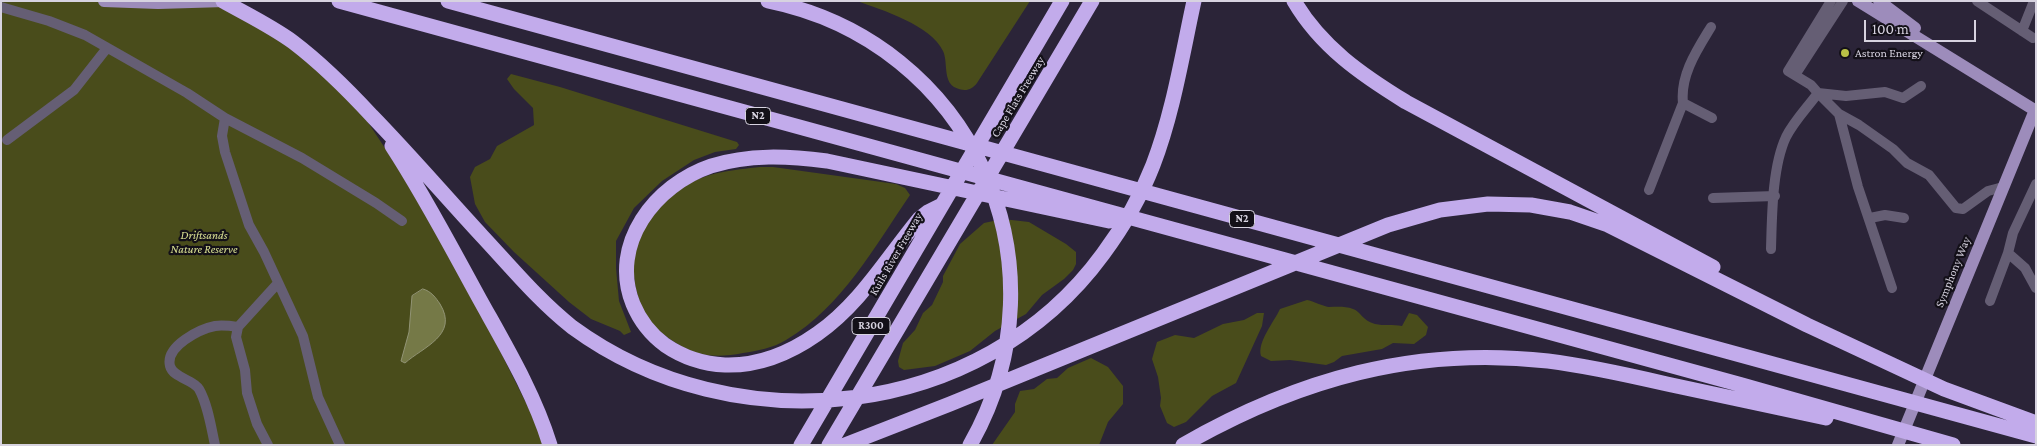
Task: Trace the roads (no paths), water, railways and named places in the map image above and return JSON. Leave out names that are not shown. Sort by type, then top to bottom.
[{"type":"highway","points":[[224,1],[289,40],[334,76],[403,148],[531,291],[573,328],[626,362],[667,380],[711,394],[742,400],[781,404],[842,403],[894,393],[942,378],[984,358],[1013,340],[1067,296],[1104,252],[1130,212],[1152,167],[1167,120],[1194,1]]},
{"type":"highway","name":"N2","points":[[339,1],[1178,230],[1953,445]]},
{"type":"highway","name":"N2","points":[[448,1],[2036,436]]},
{"type":"highway","points":[[768,1],[824,17],[857,33],[881,48],[912,72],[944,104],[975,151],[996,199],[1008,248],[1011,300],[1006,350],[992,397],[970,445]]},
{"type":"highway","name":"Cape Flats Freeway","points":[[940,206],[1062,1]]},
{"type":"highway","name":"Cape Flats Freeway","points":[[829,445],[1092,1]]},
{"type":"highway","points":[[1294,1],[1325,42],[1366,78],[1406,102],[1813,321],[1838,338]]},
{"type":"highway","points":[[370,114],[418,187],[513,359],[541,418],[550,445]]},
{"type":"highway","points":[[940,206],[919,219],[872,281],[830,324],[799,345],[776,357],[752,363],[732,365],[712,364],[681,355],[657,340],[646,328],[630,296],[626,271],[630,245],[640,222],[655,202],[681,180],[696,172],[735,160],[762,157],[794,157],[827,161],[1113,222],[1178,230]]},
{"type":"highway","points":[[845,445],[1388,225],[1440,210],[1488,204],[1531,205],[1570,212],[1608,225],[1807,325],[1838,338],[1944,390],[2036,423]]},
{"type":"highway","name":"Kuils River Freeway","points":[[800,445],[940,206]]},
{"type":"highway","points":[[1183,445],[1252,408],[1326,381],[1352,374],[1412,363],[1485,358],[1549,361],[1614,372],[1870,428],[1937,445]]},
{"type":"main road","points":[[104,1],[158,4],[224,1]]},
{"type":"main road","points":[[1858,1],[2036,110]]},
{"type":"main road","points":[[1878,1],[1929,38],[1952,58]]},
{"type":"main road","name":"Symphony Way","points":[[1898,445],[2036,110]]},
{"type":"street","points":[[1816,36],[1831,1]]},
{"type":"street","points":[[1843,1],[1816,36],[1792,73],[1811,85],[1839,114],[1860,125],[1888,145],[1907,163],[1924,171],[1956,208],[1963,208],[1988,191],[2003,187]]},
{"type":"street","points":[[1977,1],[2033,38]]},
{"type":"street","points":[[2022,31],[2034,1]]},
{"type":"street","points":[[1,7],[49,21],[107,48],[186,93],[225,118],[302,158],[402,221]]},
{"type":"street","points":[[1649,190],[1683,103],[1685,78],[1700,45],[1711,27]]},
{"type":"street","points":[[7,140],[74,90],[107,48]]},
{"type":"street","points":[[1818,93],[1846,96],[1885,92],[1903,98],[1921,86]]},
{"type":"street","points":[[1771,249],[1777,168],[1786,138],[1791,128],[1818,93]]},
{"type":"street","points":[[1683,103],[1712,118]]},
{"type":"street","points":[[1839,114],[1858,187],[1892,288]]},
{"type":"street","points":[[225,118],[222,136],[225,152],[249,225],[264,252],[303,336],[318,397],[340,445]]},
{"type":"street","points":[[1990,301],[2013,234],[2036,184]]},
{"type":"street","points":[[1713,198],[1775,196]]},
{"type":"street","points":[[1870,218],[1885,215],[1904,218]]},
{"type":"street","points":[[2008,252],[2025,268],[2036,288]]},
{"type":"street","points":[[268,445],[258,424],[247,392],[245,370],[236,337],[238,327],[278,283]]},
{"type":"street","points":[[215,445],[199,389],[191,381],[174,372],[170,366],[170,358],[178,346],[195,332],[217,326],[238,327]]},
{"type":"place","name":"Astron Energy","points":[[1845,53]]},
{"type":"park label","name":"Driftsands Nature Reserve","points":[[204,242]]}]
